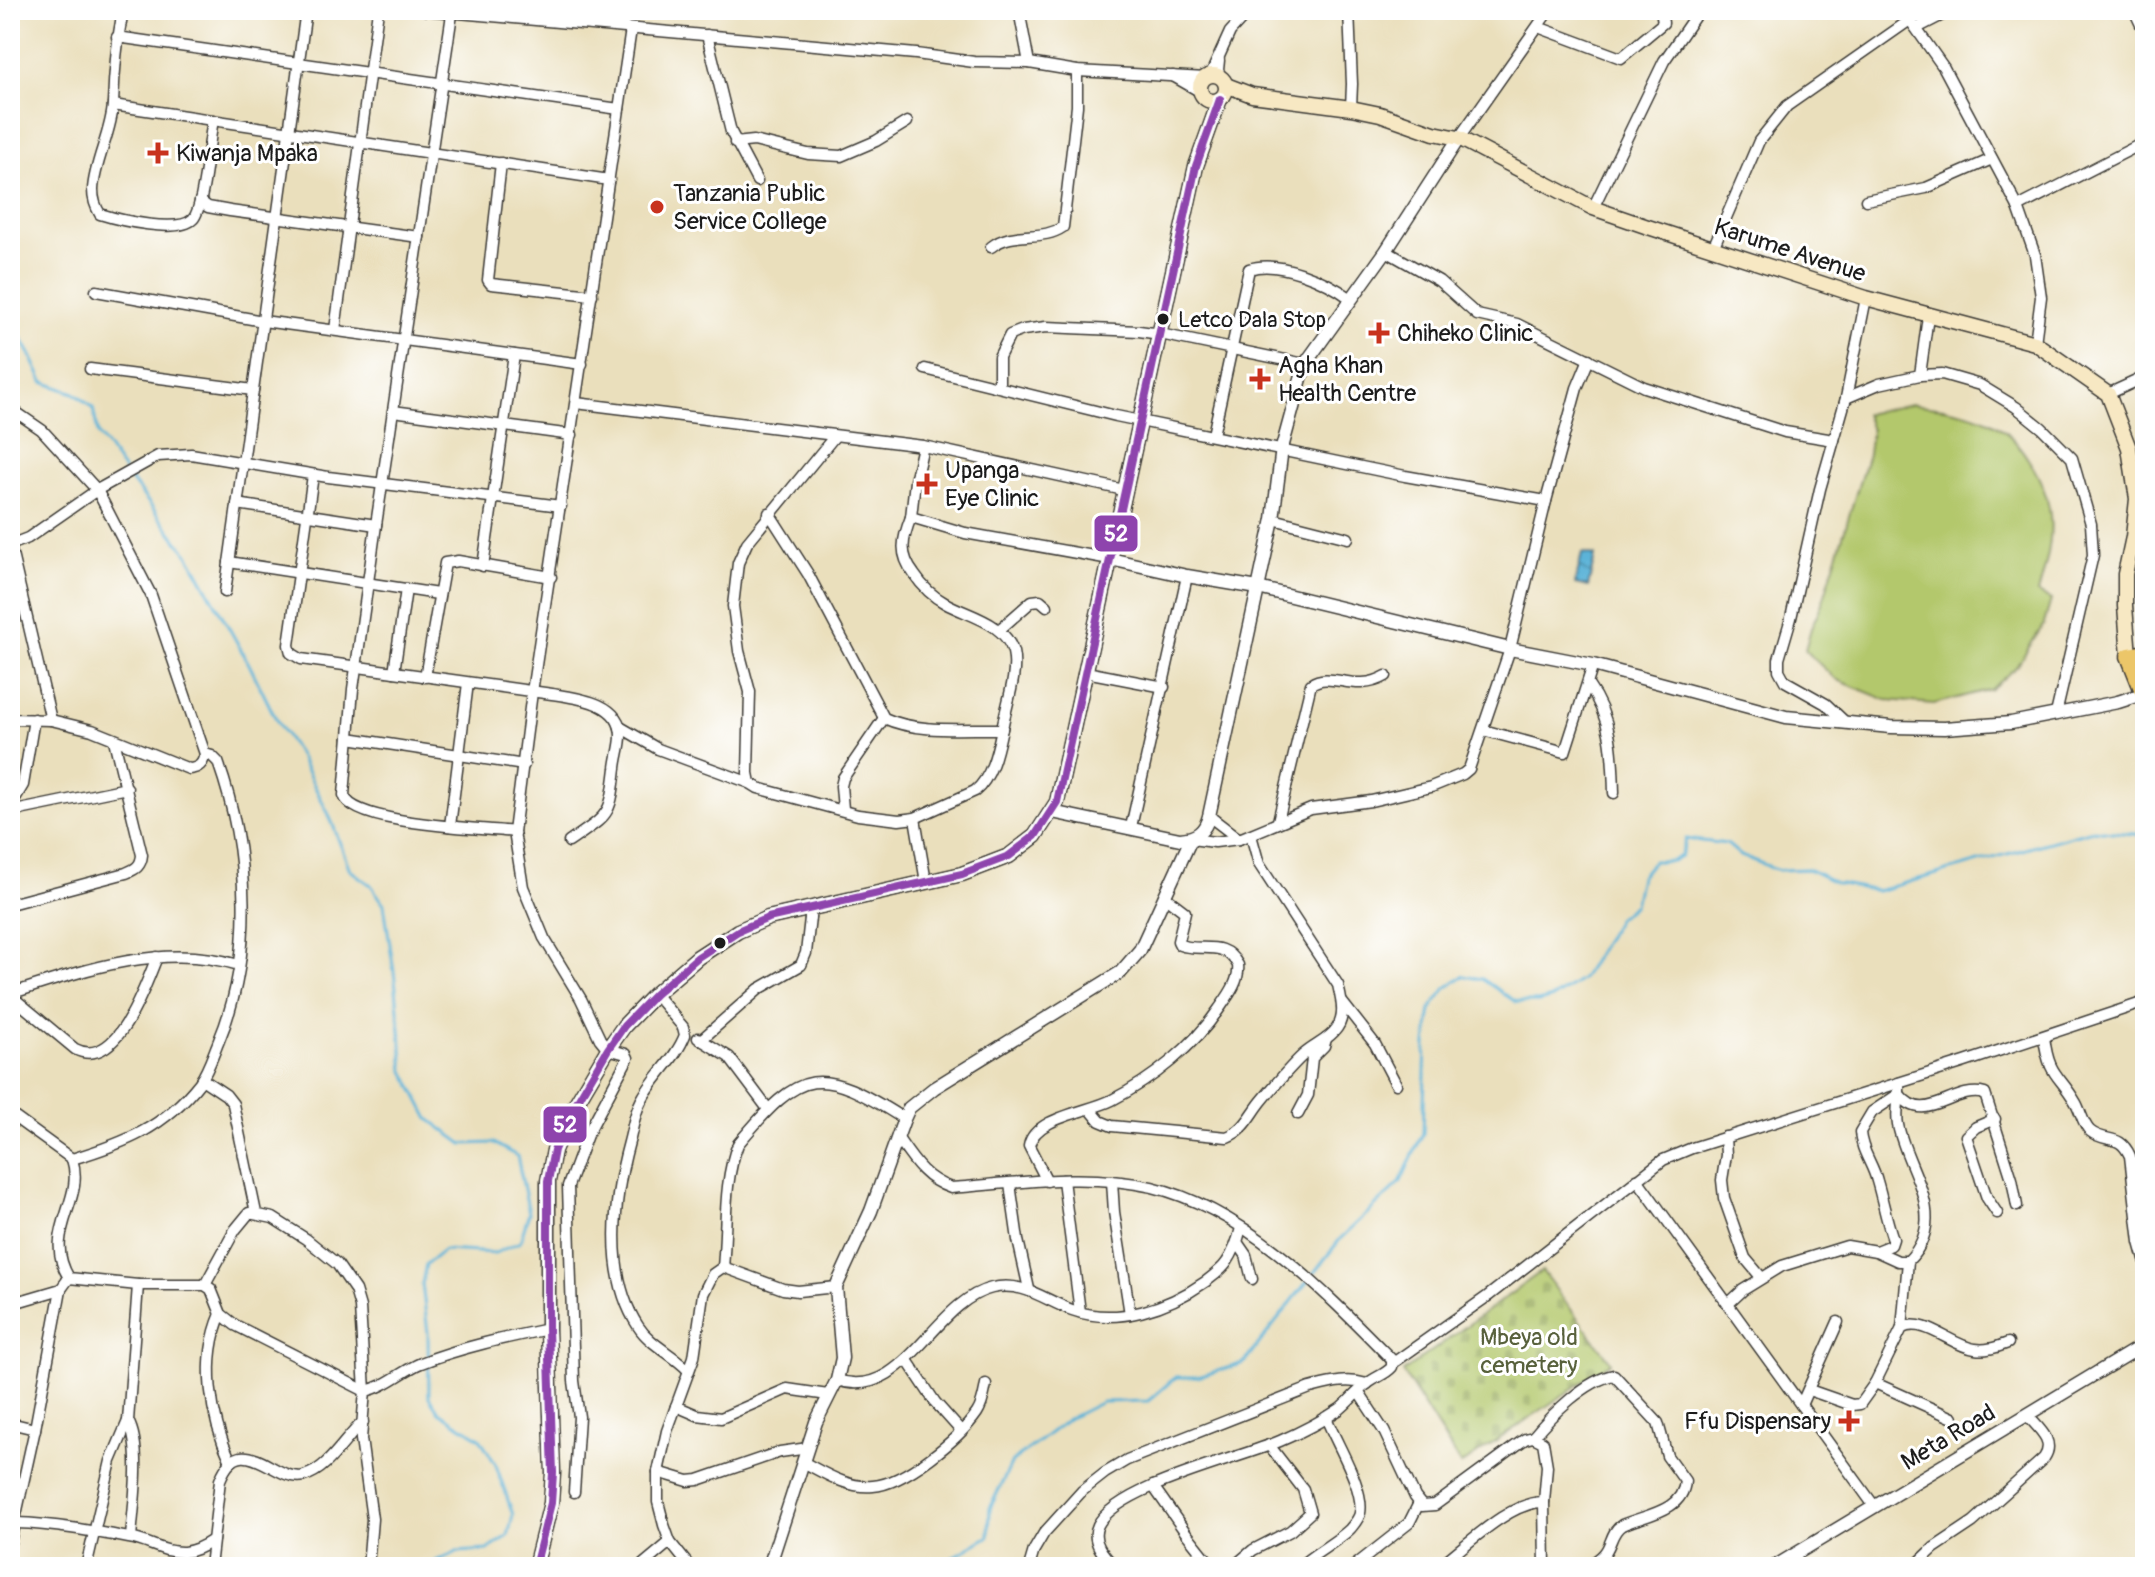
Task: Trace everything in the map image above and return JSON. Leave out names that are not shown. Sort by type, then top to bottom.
[{"type":"highway","points":[[2137,654],[2144,695]]},
{"type":"main road","name":"Karume Avenue","points":[[1214,88],[1351,108],[1459,138],[1593,208],[1866,298],[2035,343],[2108,394]]},
{"type":"main road","points":[[535,1567],[551,1503],[553,1473],[548,1329],[548,1181],[554,1150],[568,1117],[624,1026],[698,957],[738,931],[768,918],[962,874],[1009,856],[1035,836],[1052,812],[1057,802],[1214,88]]},
{"type":"main road","points":[[2108,394],[2140,475],[2125,574],[2125,606],[2137,654]]},
{"type":"street","points":[[123,10],[117,37],[113,105],[94,181],[95,207],[100,214],[169,226],[183,225],[192,220],[200,201],[213,120]]},
{"type":"street","points":[[225,592],[306,10]]},
{"type":"street","points":[[335,330],[378,10]]},
{"type":"street","points":[[425,10],[916,54],[974,62],[1029,63],[1077,71],[1173,76],[1214,88],[1220,54],[1230,32],[1250,10]]},
{"type":"street","points":[[1019,10],[1029,63]]},
{"type":"street","points":[[1349,10],[1351,108]]},
{"type":"street","points":[[769,1567],[808,1448],[837,1380],[842,1358],[836,1287],[871,1211],[909,1108],[934,1088],[1121,972],[1140,950],[1191,839],[1204,829],[1209,816],[1273,519],[1282,448],[1305,364],[1386,251],[1459,138],[1549,10]]},
{"type":"street","points":[[1538,27],[1621,58],[1663,23],[1661,10]]},
{"type":"street","points":[[1593,208],[1664,61],[1699,10]]},
{"type":"street","points":[[1713,248],[1759,141],[1787,106],[1910,19],[1952,10]]},
{"type":"street","points":[[2134,10],[2145,33]]},
{"type":"street","points":[[452,14],[376,525],[344,795],[351,807],[370,814],[425,825],[514,832]]},
{"type":"street","points":[[1910,19],[1944,68],[2018,207],[2035,255],[2041,297],[2035,343]]},
{"type":"street","points":[[574,1492],[579,1417],[574,1381],[568,1186],[587,1135],[627,1061],[626,1054],[608,1049],[595,1030],[581,999],[554,958],[536,922],[523,887],[514,832],[631,29]]},
{"type":"street","points":[[707,35],[735,143],[757,181]]},
{"type":"street","points":[[117,37],[619,109]]},
{"type":"street","points":[[991,247],[1015,235],[1044,235],[1063,227],[1077,106],[1077,71]]},
{"type":"street","points":[[113,105],[609,180]]},
{"type":"street","points":[[735,143],[754,141],[808,154],[841,156],[876,141],[907,122]]},
{"type":"street","points":[[2018,207],[2145,142]]},
{"type":"street","points":[[1866,200],[1926,188],[1992,159]]},
{"type":"street","points":[[501,163],[488,280],[491,284],[592,295]]},
{"type":"street","points":[[200,201],[208,207],[419,237]]},
{"type":"street","points":[[1386,251],[1439,281],[1477,315],[1517,324],[1644,387],[1785,432],[1834,440]]},
{"type":"street","points":[[1213,435],[1246,276],[1251,268],[1296,272],[1322,281],[1350,298]]},
{"type":"street","points":[[96,291],[263,321],[582,364]]},
{"type":"street","points":[[1846,723],[1826,704],[1785,681],[1779,670],[1779,659],[1820,489],[1846,398],[1866,298]]},
{"type":"street","points":[[1920,375],[1928,316]]},
{"type":"street","points":[[999,385],[999,357],[1004,342],[1016,331],[1046,327],[1160,334],[1305,364]]},
{"type":"street","points":[[483,566],[514,355]]},
{"type":"street","points":[[1052,812],[1180,839],[1215,842],[1251,835],[1311,809],[1371,801],[1454,778],[1469,769],[1510,649],[1546,501],[1577,388],[1589,359]]},
{"type":"street","points":[[90,369],[253,390]]},
{"type":"street","points":[[925,369],[1139,420],[1405,476],[1546,501]]},
{"type":"street","points":[[1846,398],[1879,384],[1920,375],[1942,374],[1980,385],[2016,407],[2072,458],[2091,524],[2093,555],[2056,714]]},
{"type":"street","points":[[2108,394],[2145,377]]},
{"type":"street","points":[[576,403],[923,446],[1124,490]]},
{"type":"street","points":[[10,408],[42,430],[97,490],[151,595],[205,754],[199,766],[189,769],[92,730],[51,720],[10,719]]},
{"type":"street","points":[[393,411],[572,435]]},
{"type":"street","points":[[750,783],[750,692],[734,626],[734,584],[747,543],[834,437]]},
{"type":"street","points":[[620,727],[658,749],[768,792],[881,819],[915,818],[981,786],[988,774],[1002,729],[1012,678],[1013,653],[999,630],[984,620],[943,603],[920,582],[902,555],[923,446]]},
{"type":"street","points":[[51,720],[10,545],[28,538],[97,490],[158,456],[181,453],[313,475],[561,506]]},
{"type":"street","points":[[313,475],[289,645],[291,653],[301,659],[588,700],[600,705],[620,727],[610,809],[601,820],[569,842]]},
{"type":"street","points":[[237,504],[376,525]]},
{"type":"street","points":[[769,513],[808,574],[884,718],[900,725],[920,727],[1002,729]]},
{"type":"street","points":[[911,517],[954,531],[1258,588],[1510,649],[1593,665],[1786,717],[1944,728],[2011,723],[2144,695]]},
{"type":"street","points":[[1273,519],[1348,538]]},
{"type":"street","points":[[425,677],[445,563],[458,561],[551,577]]},
{"type":"street","points":[[229,562],[438,594]]},
{"type":"street","points":[[1131,827],[1187,576]]},
{"type":"street","points":[[394,672],[406,589]]},
{"type":"street","points":[[999,630],[1032,601],[1040,600],[1047,606]]},
{"type":"street","points":[[1483,730],[1565,752],[1593,665]]},
{"type":"street","points":[[1086,672],[1164,687]]},
{"type":"street","points":[[1278,821],[1311,684],[1325,679],[1372,684],[1386,676]]},
{"type":"street","points":[[450,826],[468,683]]},
{"type":"street","points":[[1588,685],[1601,705],[1608,724],[1614,793]]},
{"type":"street","points":[[843,809],[843,778],[884,718]]},
{"type":"street","points":[[10,809],[23,785],[34,719]]},
{"type":"street","points":[[349,738],[524,765]]},
{"type":"street","points":[[10,904],[135,869],[141,863],[142,855],[114,740]]},
{"type":"street","points":[[72,1159],[104,1151],[141,1134],[179,1103],[202,1079],[230,1013],[239,965],[243,905],[237,839],[218,762],[205,754]]},
{"type":"street","points":[[23,785],[31,806]]},
{"type":"street","points":[[10,809],[70,801],[127,788]]},
{"type":"street","points":[[1209,816],[1239,839]]},
{"type":"street","points":[[915,818],[926,882]]},
{"type":"street","points":[[1090,1109],[1100,1121],[1112,1126],[1227,1137],[1237,1133],[1247,1123],[1259,1104],[1301,1056],[1339,1026],[1342,1002],[1338,985],[1259,864],[1251,835]]},
{"type":"street","points":[[1047,1181],[1033,1157],[1030,1141],[1046,1125],[1111,1101],[1188,1047],[1216,1014],[1237,976],[1238,965],[1231,954],[1204,946],[1180,945],[1178,941],[1185,912],[1164,896]]},
{"type":"street","points":[[702,1039],[759,989],[801,965],[806,953],[811,909]]},
{"type":"street","points":[[10,994],[85,970],[157,957],[199,956],[239,965]]},
{"type":"street","points":[[10,994],[75,1049],[85,1054],[95,1054],[107,1047],[131,1016],[157,957]]},
{"type":"street","points":[[655,994],[683,1027],[685,1035],[638,1107],[621,1171],[614,1229],[623,1286],[637,1325],[650,1340],[688,1370]]},
{"type":"street","points":[[1342,1002],[1375,1044],[1396,1084]]},
{"type":"street","points":[[897,1137],[920,1171],[951,1188],[1063,1180],[1112,1181],[1154,1187],[1197,1205],[1275,1249],[1396,1361],[1477,1304],[1663,1160],[1725,1137],[1899,1088],[2145,1002]]},
{"type":"street","points":[[685,1035],[702,1039],[729,1057],[768,1109]]},
{"type":"street","points":[[2044,1037],[2050,1069],[2072,1096],[2086,1128],[2125,1145],[2130,1156],[2145,1260]]},
{"type":"street","points":[[1298,1114],[1308,1095],[1312,1058],[1324,1046],[1326,1039]]},
{"type":"street","points":[[202,1079],[226,1095],[233,1104],[256,1213]]},
{"type":"street","points":[[723,1267],[728,1189],[734,1153],[768,1109],[790,1090],[826,1080],[904,1119]]},
{"type":"street","points":[[1899,1088],[1909,1105],[1918,1108],[1969,1093],[1983,1093],[1995,1119],[2017,1206]]},
{"type":"street","points":[[1876,1251],[1889,1247],[1893,1239],[1884,1216],[1877,1180],[1864,1154],[1860,1132],[1872,1112],[1899,1088]]},
{"type":"street","points":[[1809,1390],[1857,1405],[1875,1383],[1902,1328],[1908,1261],[1921,1241],[1927,1207],[1898,1125],[1899,1088]]},
{"type":"street","points":[[10,1114],[72,1159],[75,1181],[59,1235],[61,1262],[69,1278]]},
{"type":"street","points":[[1995,1119],[1969,1132],[1966,1142],[1987,1198],[1997,1213]]},
{"type":"street","points":[[1725,1137],[1724,1198],[1745,1258],[1761,1277]]},
{"type":"street","points":[[1637,1179],[1875,1507]]},
{"type":"street","points":[[1063,1180],[1080,1312]]},
{"type":"street","points":[[1112,1181],[1130,1314]]},
{"type":"street","points":[[1010,1184],[1029,1289]]},
{"type":"street","points":[[205,1285],[243,1218],[249,1213],[273,1218],[306,1239],[349,1278],[360,1307],[365,1391],[361,1439],[372,1519],[368,1567]]},
{"type":"street","points":[[837,1380],[844,1383],[869,1382],[907,1360],[922,1341],[971,1297],[993,1287],[1029,1289],[1093,1315],[1130,1314],[1154,1309],[1189,1293],[1226,1264],[1241,1228]]},
{"type":"street","points":[[1237,1242],[1246,1255],[1252,1279]]},
{"type":"street","points":[[1728,1304],[1761,1277],[1782,1266],[1847,1246],[1908,1261]]},
{"type":"street","points":[[690,1567],[670,1542],[658,1502],[658,1472],[697,1339],[703,1294],[713,1274],[723,1267]]},
{"type":"street","points":[[723,1267],[783,1289],[798,1291],[836,1287]]},
{"type":"street","points":[[69,1278],[138,1285],[205,1285],[211,1289],[221,1314],[235,1325],[365,1391],[374,1390],[416,1365],[447,1354],[548,1329]]},
{"type":"street","points":[[10,1542],[61,1289],[69,1278]]},
{"type":"street","points":[[86,1567],[111,1461],[128,1421],[138,1285]]},
{"type":"street","points":[[10,1304],[61,1289]]},
{"type":"street","points":[[221,1314],[212,1340],[212,1393],[220,1437],[231,1462]]},
{"type":"street","points":[[1801,1405],[1838,1322]]},
{"type":"street","points":[[1902,1328],[1920,1325],[1974,1349],[1994,1348],[2008,1343]]},
{"type":"street","name":"Meta Road","points":[[1774,1567],[2145,1344]]},
{"type":"street","points":[[907,1360],[935,1402],[961,1431]]},
{"type":"street","points":[[1115,1567],[1097,1543],[1095,1535],[1098,1525],[1109,1512],[1153,1486],[1269,1445],[1326,1417],[1391,1369],[1392,1360]]},
{"type":"street","points":[[1533,1437],[1563,1405],[1601,1379],[1614,1375],[1658,1423],[1667,1456],[1685,1481],[1682,1491],[1669,1506],[1621,1526],[1601,1558],[1587,1567]]},
{"type":"street","points":[[1029,1567],[1039,1540],[1062,1513],[1093,1481],[1127,1460],[1310,1388],[1338,1381],[1367,1384]]},
{"type":"street","points":[[1875,1383],[1953,1418]]},
{"type":"street","points":[[803,1462],[833,1477],[866,1487],[898,1479],[961,1431],[978,1412],[986,1384]]},
{"type":"street","points":[[676,1406],[697,1415],[721,1418],[787,1389],[828,1395]]},
{"type":"street","points":[[1359,1393],[1384,1431],[1419,1503]]},
{"type":"street","points":[[1914,1567],[1973,1522],[2050,1450],[2049,1443],[2027,1415]]},
{"type":"street","points":[[1299,1567],[1347,1532],[1361,1510],[1346,1462],[1326,1417]]},
{"type":"street","points":[[128,1421],[133,1436],[135,1473],[131,1538]]},
{"type":"street","points":[[210,1567],[220,1480],[231,1462],[244,1457],[271,1464],[297,1477],[306,1475],[320,1468],[363,1422]]},
{"type":"street","points":[[10,1423],[35,1429]]},
{"type":"street","points":[[1419,1503],[1435,1505],[1525,1439],[1539,1439],[1546,1447],[1545,1567]]},
{"type":"street","points":[[1233,1567],[1253,1550],[1297,1526],[1310,1513],[1303,1489],[1269,1445]]},
{"type":"street","points":[[658,1472],[688,1481],[698,1480],[780,1452],[808,1448]]},
{"type":"street","points":[[1153,1486],[1213,1567]]},
{"type":"street","points":[[1438,1567],[1511,1512],[1529,1503],[1544,1502]]},
{"type":"street","points":[[1353,1567],[1409,1523],[1419,1503]]},
{"type":"street","points":[[13,1527],[51,1525],[131,1538],[172,1552],[202,1548],[213,1540]]},
{"type":"street","points":[[640,1567],[670,1542]]},
{"type":"street","points":[[1925,1556],[1933,1567]]},
{"type":"green space","points":[[1911,404],[1970,414],[2006,432],[2020,447],[2038,476],[2051,524],[2038,593],[2051,600],[2044,624],[2016,667],[1991,689],[1934,704],[1886,700],[1835,679],[1805,650],[1868,454],[1871,430],[1865,414]]},
{"type":"green space","name":"Mbeya old cemetery","points":[[1542,1271],[1611,1362],[1461,1465],[1403,1372]]},
{"type":"water","points":[[1582,553],[1595,556],[1588,587],[1575,584]]},
{"type":"waterway","points":[[10,319],[43,382],[74,393],[93,408],[98,434],[124,471]]},
{"type":"waterway","points":[[129,477],[189,556],[278,723],[300,757],[330,817],[350,870],[371,885],[384,904],[404,1071],[429,1119],[463,1144],[494,1143],[517,1156],[529,1213],[520,1242],[495,1253],[444,1250],[426,1264],[422,1284],[428,1333],[429,1397],[439,1412],[480,1438],[496,1465],[513,1515],[508,1536],[488,1550],[457,1552],[436,1561],[442,1567]]},
{"type":"waterway","points":[[937,1567],[989,1536],[990,1508],[1012,1462],[1068,1419],[1102,1402],[1148,1401],[1176,1377],[1198,1377],[1244,1363],[1341,1238],[1400,1183],[1423,1133],[1426,1044],[1431,1009],[1446,988],[1464,976],[1482,979],[1516,1002],[1553,998],[1582,979],[1618,918],[1634,905],[1640,877],[1653,861],[1672,861],[1681,856],[1686,839],[1727,844],[1741,856],[1779,870],[1808,869],[1836,883],[1877,891],[2092,830],[2145,835]]},
{"type":"transit line","name":"52","points":[[535,1567],[551,1503],[553,1473],[548,1329],[548,1181],[554,1150],[568,1117],[624,1026],[698,957],[738,931],[768,918],[962,874],[1009,856],[1035,836],[1057,802],[1196,166],[1220,99]]},
{"type":"place","name":"Kiwanja Mpaka","points":[[158,153]]},
{"type":"place","name":"Tanzania Public Service College","points":[[657,207]]},
{"type":"place","name":"Letco Dala Stop","points":[[1163,319]]},
{"type":"place","name":"Chiheko Clinic","points":[[1379,333]]},
{"type":"place","name":"Agha Khan Health Centre","points":[[1260,379]]},
{"type":"place","name":"Upanga Eye Clinic","points":[[927,484]]},
{"type":"place","name":"Ffu Dispensary","points":[[1849,1421]]}]
